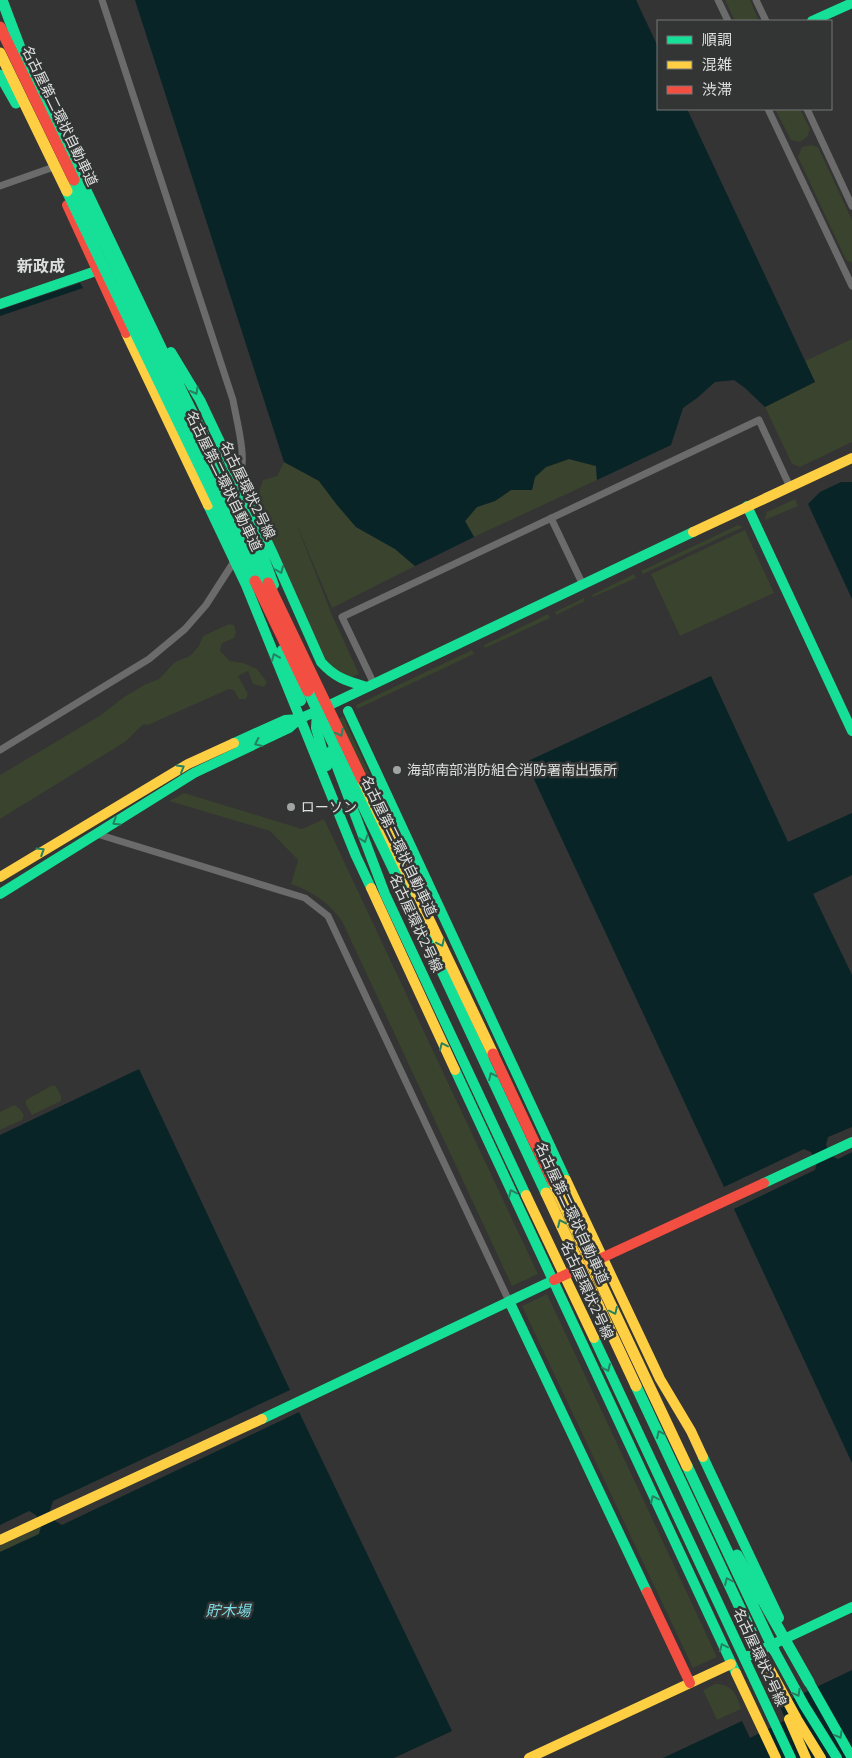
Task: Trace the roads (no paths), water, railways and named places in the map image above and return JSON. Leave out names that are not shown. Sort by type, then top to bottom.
[{"type":"main road","points":[[2,0],[27,67],[73,171],[82,209]]},
{"type":"main road","points":[[814,20],[852,3]]},
{"type":"main road","name":"名古屋環状2号線","points":[[0,10],[183,393],[261,550],[317,711],[382,888],[791,1758]]},
{"type":"main road","name":"名古屋第二環状自動車道","points":[[0,27],[82,209],[420,922],[763,1657]]},
{"type":"main road","name":"名古屋第二環状自動車道","points":[[0,53],[82,209],[429,918],[699,1490]]},
{"type":"main road","points":[[1,67],[82,209]]},
{"type":"main road","name":"名古屋環状2号線","points":[[1,67],[51,168],[96,271],[235,559],[344,826],[552,1281],[776,1758]]},
{"type":"main road","points":[[0,304],[96,271]]},
{"type":"main road","points":[[149,322],[195,391],[273,554],[321,662],[334,675],[370,686]]},
{"type":"main road","points":[[183,393],[199,454],[248,561],[293,677],[301,705],[299,719]]},
{"type":"main road","points":[[0,894],[194,773],[289,728],[299,719],[852,458]]},
{"type":"main road","points":[[747,506],[852,731]]},
{"type":"main road","points":[[317,711],[315,723],[318,737],[338,797],[344,826]]},
{"type":"main road","points":[[348,711],[602,1257],[660,1379],[691,1431],[788,1637]]},
{"type":"main road","points":[[0,877],[188,764],[285,720],[299,719]]},
{"type":"main road","points":[[0,1540],[298,1403],[602,1257],[852,1142]]},
{"type":"main road","points":[[509,1301],[690,1683]]},
{"type":"main road","points":[[699,1490],[774,1650],[804,1705],[837,1758]]},
{"type":"main road","points":[[699,1490],[852,1758]]},
{"type":"main road","points":[[744,1658],[852,1606]]},
{"type":"main road","points":[[763,1657],[806,1758]]},
{"type":"main road","points":[[763,1657],[821,1758]]},
{"type":"main road","points":[[529,1758],[731,1664]]},
{"type":"street","points":[[102,0],[233,400],[242,458],[242,472],[238,479]]},
{"type":"street","points":[[718,0],[728,20]]},
{"type":"street","points":[[756,0],[766,20]]},
{"type":"street","points":[[768,110],[852,286]]},
{"type":"street","points":[[806,110],[852,206]]},
{"type":"street","points":[[0,186],[51,168]]},
{"type":"street","points":[[370,686],[342,617],[759,420],[790,487]]},
{"type":"street","points":[[551,518],[583,585]]},
{"type":"street","points":[[0,750],[149,659],[185,629],[206,605],[235,559]]},
{"type":"street","points":[[97,834],[305,898],[328,916],[509,1301]]},
{"type":"water","points":[[135,0],[636,0],[657,45],[657,110],[687,110],[815,382],[765,407],[734,380],[715,382],[683,408],[671,445],[597,480],[596,466],[569,459],[546,467],[535,477],[532,490],[511,490],[495,501],[477,507],[465,521],[474,537],[415,566],[395,549],[356,527],[319,481],[284,462]]},
{"type":"water","points":[[80,283],[83,288],[0,316],[0,310]]},
{"type":"water","points":[[841,482],[852,482],[852,599],[808,504],[820,492]]},
{"type":"water","points":[[711,676],[788,842],[852,813],[852,875],[813,894],[852,975],[852,1127],[828,1137],[826,1145],[831,1156],[838,1159],[852,1152],[852,1463],[734,1209],[815,1170],[817,1163],[811,1152],[804,1149],[724,1187],[526,762]]},
{"type":"water","name":"貯木場","points":[[139,1069],[290,1390],[53,1501],[50,1510],[55,1521],[62,1525],[299,1412],[452,1731],[394,1758],[0,1758],[0,1552],[39,1534],[41,1527],[36,1515],[29,1511],[0,1525],[0,1135]]},
{"type":"water","points":[[852,1670],[852,1757],[850,1758],[663,1758],[742,1721],[750,1738],[786,1720],[779,1705]]},
{"type":"place","name":"海部南部消防組合消防署南出張所","points":[[397,770]]},
{"type":"place","name":"ローソン","points":[[291,807]]},
{"type":"district","name":"新政成","points":[[41,266]]}]
